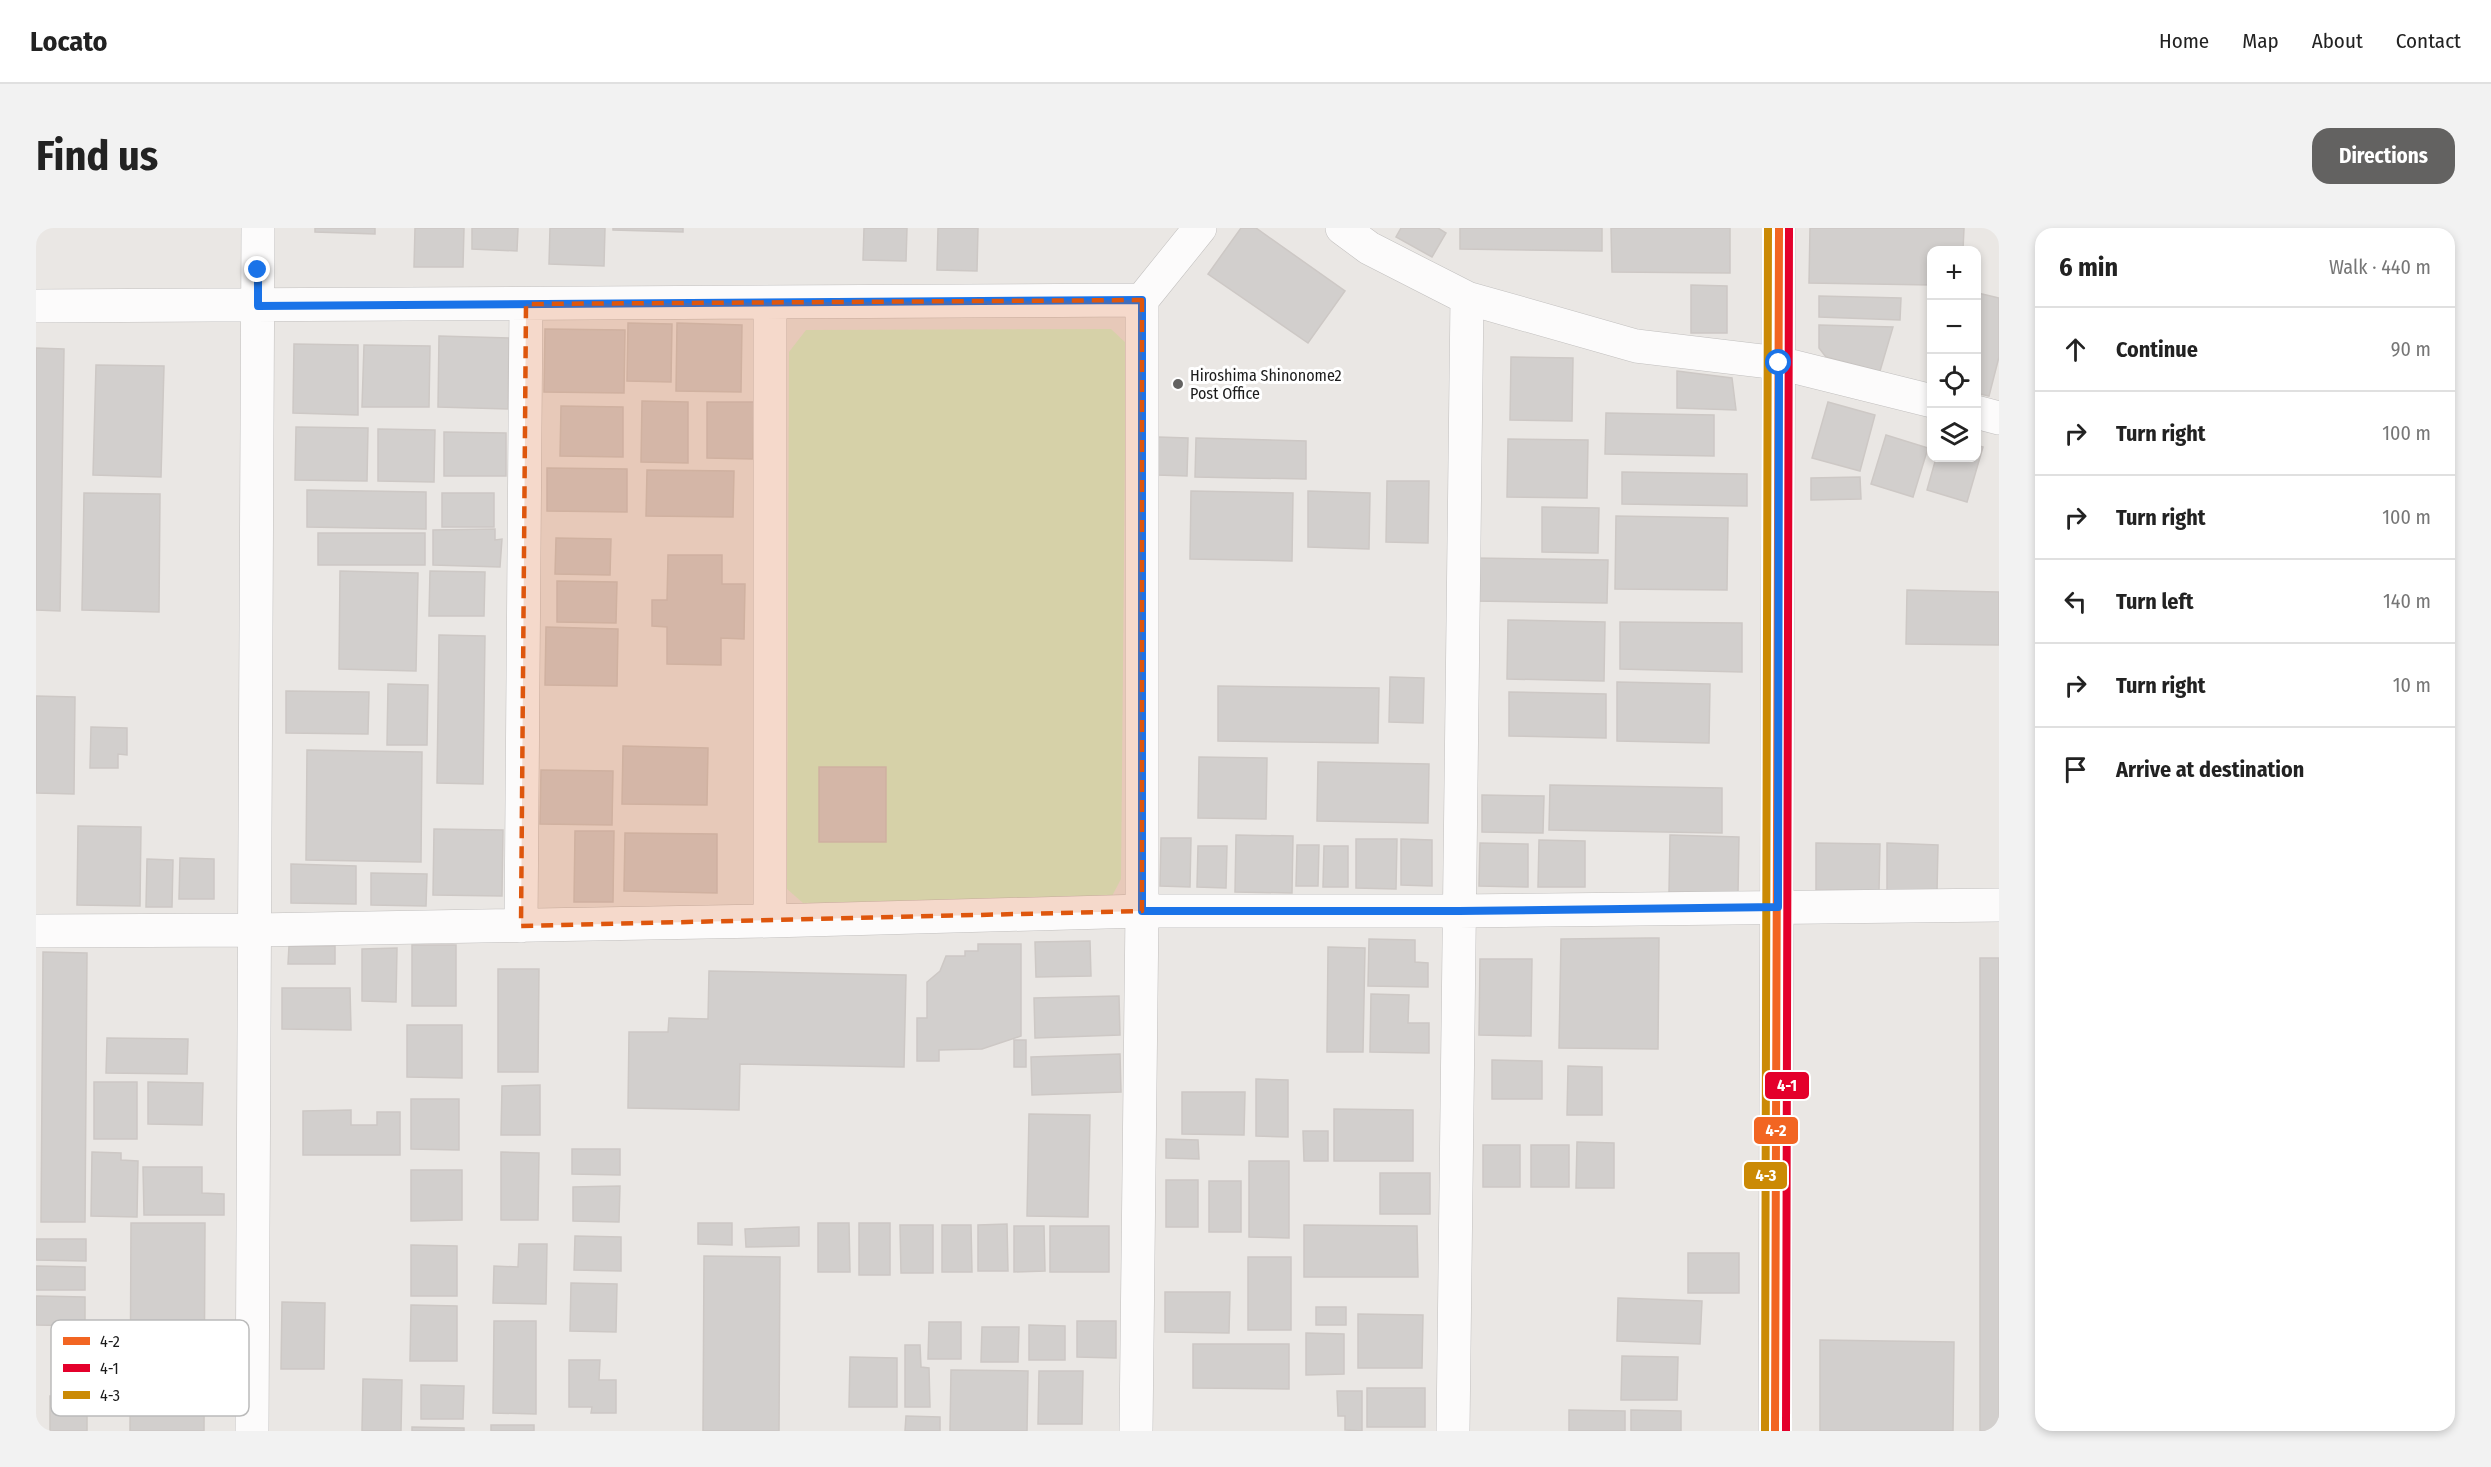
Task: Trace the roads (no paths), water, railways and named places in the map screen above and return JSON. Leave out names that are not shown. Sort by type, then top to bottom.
[{"type":"street","points":[[252,1431],[258,228]]},
{"type":"street","points":[[1136,1431],[1142,911],[1142,300],[1200,228]]},
{"type":"street","points":[[1342,228],[1369,248],[1467,298],[1636,346],[1779,363],[1927,400]]},
{"type":"street","points":[[1775,1431],[1779,228]]},
{"type":"street","points":[[1453,1431],[1467,298]]},
{"type":"street","points":[[36,306],[1142,300]]},
{"type":"street","points":[[770,303],[770,921]]},
{"type":"street","points":[[521,926],[526,304]]},
{"type":"street","points":[[1981,413],[1999,418]]},
{"type":"street","points":[[36,931],[521,926],[1142,911],[1459,911],[1999,905]]},
{"type":"place","name":"Hiroshima Shinonome2 Post Office","points":[[1178,384]]}]
